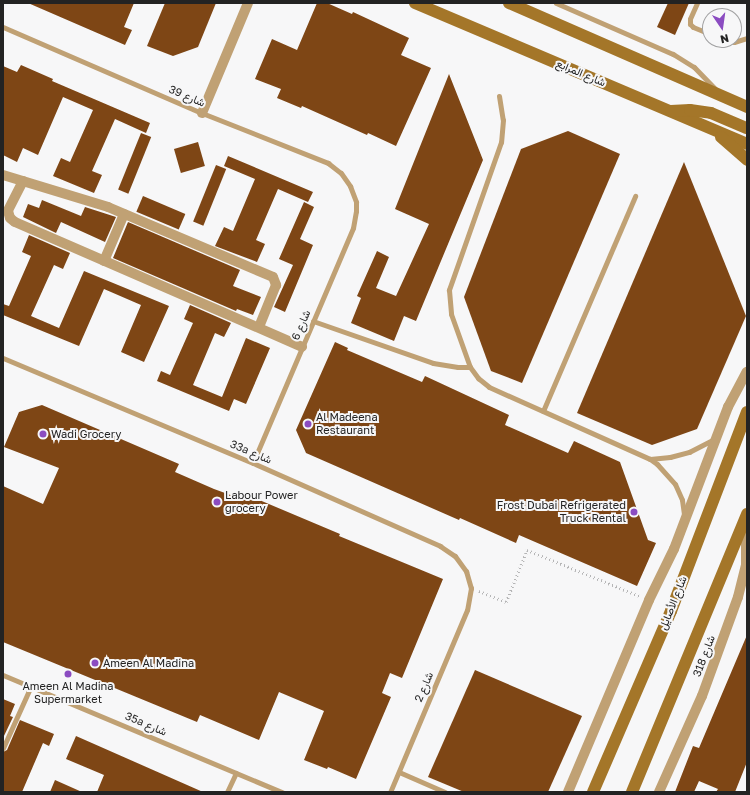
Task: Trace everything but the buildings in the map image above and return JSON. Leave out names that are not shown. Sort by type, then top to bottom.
[{"type":"main road","name":"شارع المرابع","points":[[415,3],[747,144]]},
{"type":"main road","points":[[508,3],[747,107]]},
{"type":"main road","points":[[726,98],[747,103]]},
{"type":"main road","points":[[670,112],[690,110],[711,113],[747,128]]},
{"type":"main road","points":[[714,131],[747,160]]},
{"type":"main road","name":"شارع الأصايل","points":[[593,792],[671,611],[747,412]]},
{"type":"main road","points":[[632,792],[745,518]]},
{"type":"street","points":[[202,113],[248,3]]},
{"type":"street","points":[[3,175],[91,201],[273,277],[276,285],[258,327]]},
{"type":"street","points":[[23,181],[6,207],[8,215],[15,222],[302,347]]},
{"type":"street","points":[[104,261],[124,214]]},
{"type":"street","points":[[568,792],[650,600],[674,548],[684,518],[715,439],[738,386],[747,372]]},
{"type":"street","name":"شارع 318","points":[[659,792],[715,664],[744,580],[747,551],[745,518]]},
{"type":"lane","points":[[556,3],[569,6],[673,54],[704,76],[726,98]]},
{"type":"lane","points":[[697,3],[690,19],[690,24],[702,31]]},
{"type":"lane","name":"شارع 39","points":[[3,27],[202,113],[328,163],[346,179],[354,193]]},
{"type":"lane","points":[[499,96],[503,127],[501,142],[449,290],[451,314],[470,367],[478,378],[489,387],[650,459],[664,470],[675,484],[682,500],[684,518]]},
{"type":"lane","name":"شارع 6","points":[[253,463],[353,228],[356,211],[354,193]]},
{"type":"lane","points":[[543,411],[635,196]]},
{"type":"lane","points":[[313,321],[433,363],[458,367],[470,367]]},
{"type":"lane","name":"33a شارع","points":[[4,360],[253,463],[448,550],[461,563],[471,588]]},
{"type":"lane","points":[[650,459],[670,457],[688,452],[715,439]]},
{"type":"lane","name":"شارع 2","points":[[390,792],[464,619],[471,588]]},
{"type":"lane","name":"35a شارع","points":[[3,675],[282,792]]},
{"type":"lane","points":[[3,748],[31,686]]},
{"type":"lane","points":[[398,772],[445,792]]},
{"type":"lane","points":[[227,792],[236,773]]},
{"type":"path","points":[[471,588],[506,602],[527,550],[650,600]]},
{"type":"place","name":"Al Madeena Restaurant","points":[[308,424]]},
{"type":"place","name":"Wadi Grocery","points":[[43,434]]},
{"type":"place","name":"Labour Power grocery","points":[[217,502]]},
{"type":"place","name":"Frost Dubai Refrigerated Truck Rental","points":[[634,512]]},
{"type":"place","name":"Ameen Al Madina","points":[[95,663]]},
{"type":"place","name":"Ameen Al Madina Supermarket","points":[[68,674]]}]
